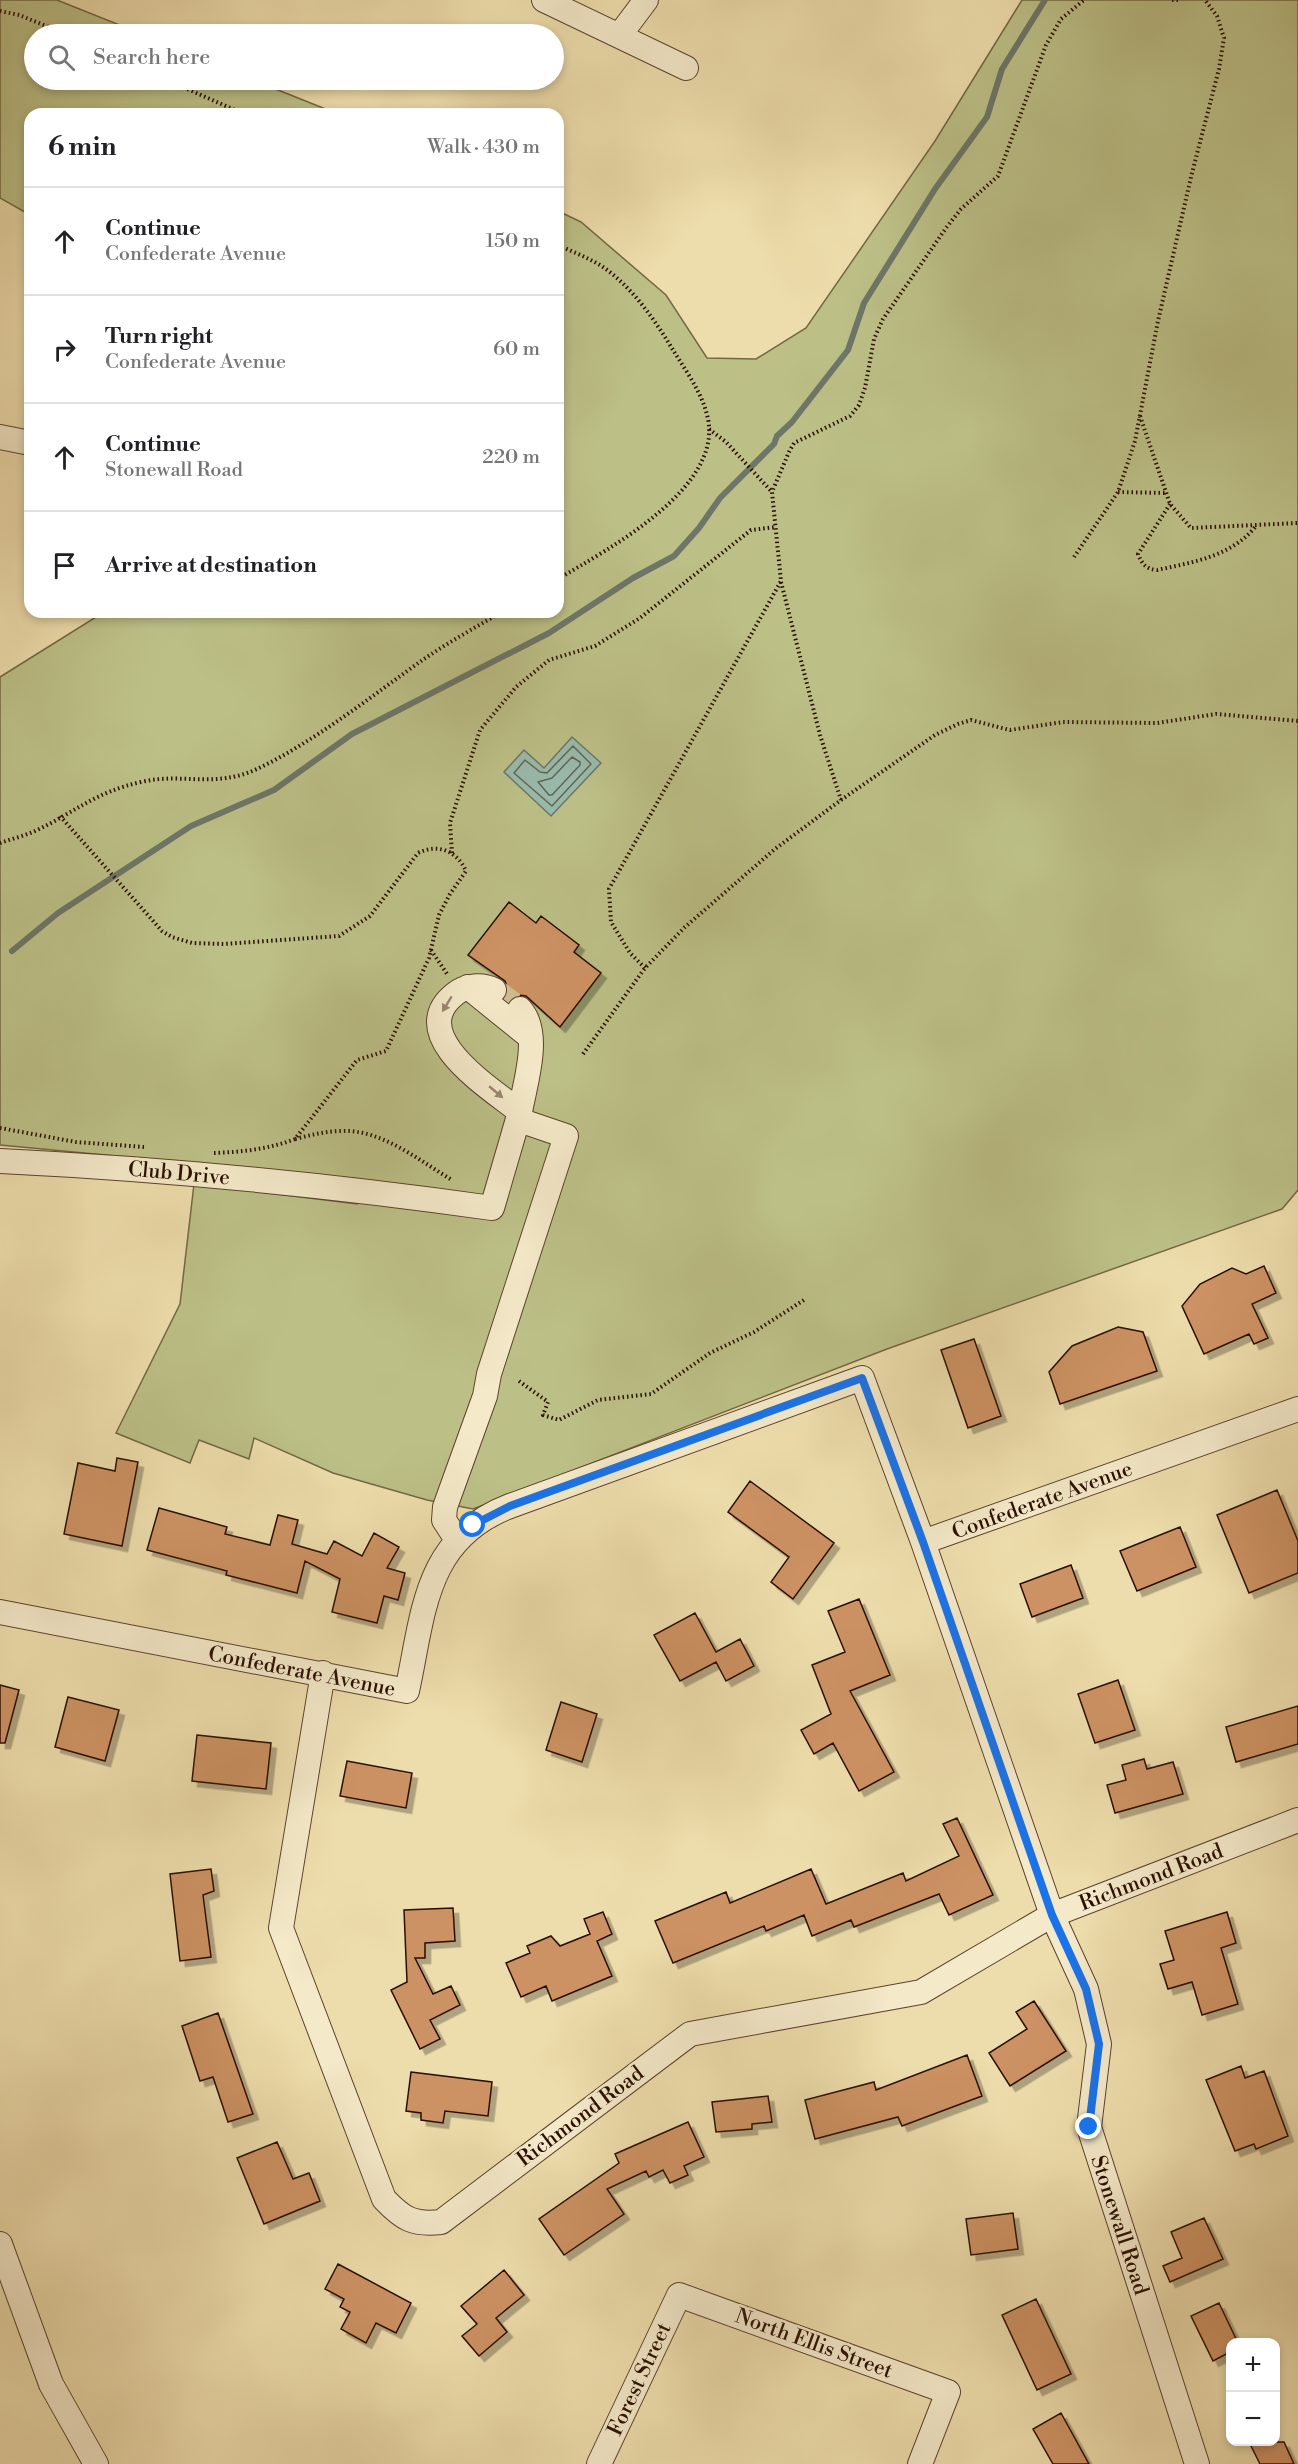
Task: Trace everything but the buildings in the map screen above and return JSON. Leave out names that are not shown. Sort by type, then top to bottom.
[{"type":"street","points":[[544,0],[686,68]]},
{"type":"street","points":[[619,36],[646,0]]},
{"type":"street","points":[[1,439],[24,442]]},
{"type":"street","points":[[457,1540],[444,1520],[444,1508],[485,1396],[489,1374],[566,1136],[520,1116],[452,1054],[444,1043],[440,1032],[441,1015],[452,996],[463,989],[482,986],[495,990]]},
{"type":"street","points":[[463,989],[531,1039]]},
{"type":"street","points":[[519,1009],[530,1024],[531,1039],[520,1116]]},
{"type":"street","name":"Club Drive","points":[[0,1161],[100,1166],[357,1191],[492,1208],[520,1116]]},
{"type":"street","name":"Confederate Avenue","points":[[0,1612],[407,1691],[432,1578],[457,1540],[473,1525],[497,1512],[862,1378],[923,1542],[1298,1408]]},
{"type":"street","name":"Stonewall Road","points":[[923,1542],[1052,1915],[1086,1989],[1099,2044],[1089,2127],[1197,2464]]},
{"type":"street","name":"Richmond Road","points":[[323,1673],[281,1928],[384,2199],[399,2214],[421,2224],[441,2222],[690,2034],[921,1992],[1052,1915],[1298,1820]]},
{"type":"street","points":[[0,2244],[51,2384],[96,2464]]},
{"type":"street","name":"North Ellis Street","points":[[679,2295],[948,2392],[920,2464]]},
{"type":"street","name":"Forest Street","points":[[599,2464],[679,2295]]},
{"type":"path","points":[[841,800],[820,735],[781,581],[772,492],[777,475],[794,443],[850,416],[859,405],[866,388],[874,339],[883,319],[945,228],[961,209],[998,176],[1046,45],[1061,19],[1084,0]]},
{"type":"path","points":[[1172,0],[1179,0]]},
{"type":"path","points":[[1074,557],[1118,492],[1135,441],[1191,177],[1219,69],[1224,38],[1217,16],[1205,0]]},
{"type":"path","points":[[0,11],[19,15],[41,24]]},
{"type":"path","points":[[190,90],[230,108]]},
{"type":"path","points":[[564,248],[603,267],[646,310],[702,400],[708,428],[706,452],[695,475],[636,531],[564,575]]},
{"type":"path","points":[[1140,412],[1170,504],[1191,528],[1298,523]]},
{"type":"path","points":[[708,428],[726,442],[772,492]]},
{"type":"path","points":[[1118,492],[1166,493]]},
{"type":"path","points":[[1170,504],[1138,554],[1141,562],[1149,570],[1158,570],[1220,555],[1234,547],[1256,526]]},
{"type":"path","points":[[452,853],[450,823],[480,730],[516,687],[549,660],[596,646],[640,618],[751,530],[776,527]]},
{"type":"path","points":[[645,968],[630,954],[611,922],[609,889],[781,581]]},
{"type":"path","points":[[0,843],[34,831],[99,794],[143,781],[223,780],[258,768],[389,687],[425,659],[492,618]]},
{"type":"path","points":[[583,1054],[645,968],[685,927],[775,849],[935,735],[971,720],[1010,730],[1063,722],[1157,723],[1216,714],[1298,721]]},
{"type":"path","points":[[60,816],[162,931],[172,937],[192,943],[318,939],[339,936],[370,916],[418,853],[428,848],[452,853],[461,860],[466,871],[439,915],[431,949],[386,1051],[357,1060],[295,1139]]},
{"type":"path","points":[[431,949],[463,989]]},
{"type":"path","points":[[0,1128],[76,1142],[154,1148]]},
{"type":"path","points":[[207,1153],[240,1152],[276,1146],[295,1139],[344,1130],[364,1134],[392,1145],[452,1180],[462,1191],[460,1203]]},
{"type":"path","points":[[519,1381],[548,1402],[543,1415],[559,1420],[598,1400],[651,1394],[710,1353],[762,1327],[804,1300]]},
{"type":"green space","points":[[0,0],[57,0],[117,24],[24,24],[24,90],[278,90],[323,108],[24,108],[24,212],[0,198]]},
{"type":"green space","points":[[1022,0],[1298,0],[1298,1190],[1282,1209],[887,1349],[473,1509],[427,1500],[333,1473],[254,1438],[249,1459],[199,1440],[190,1463],[116,1433],[180,1304],[194,1184],[357,1204],[360,1179],[0,1145],[0,677],[94,618],[564,618],[564,214],[581,222],[666,295],[707,358],[756,359],[806,328],[935,141]]},
{"type":"water","points":[[572,737],[601,763],[551,816],[504,772],[524,750],[544,768]]},
{"type":"waterway","points":[[12,951],[58,913],[191,826],[274,790],[352,734],[549,633],[633,578],[674,556],[699,528],[720,498],[774,444],[777,436],[792,422],[848,350],[864,303],[935,189],[987,117],[1002,69],[1045,0]]},
{"type":"tunnel","points":[[494,990],[520,1009]]},
{"type":"route","points":[[473,1525],[510,1506],[862,1378],[923,1542],[1052,1915],[1086,1989],[1099,2044],[1089,2127]]}]
